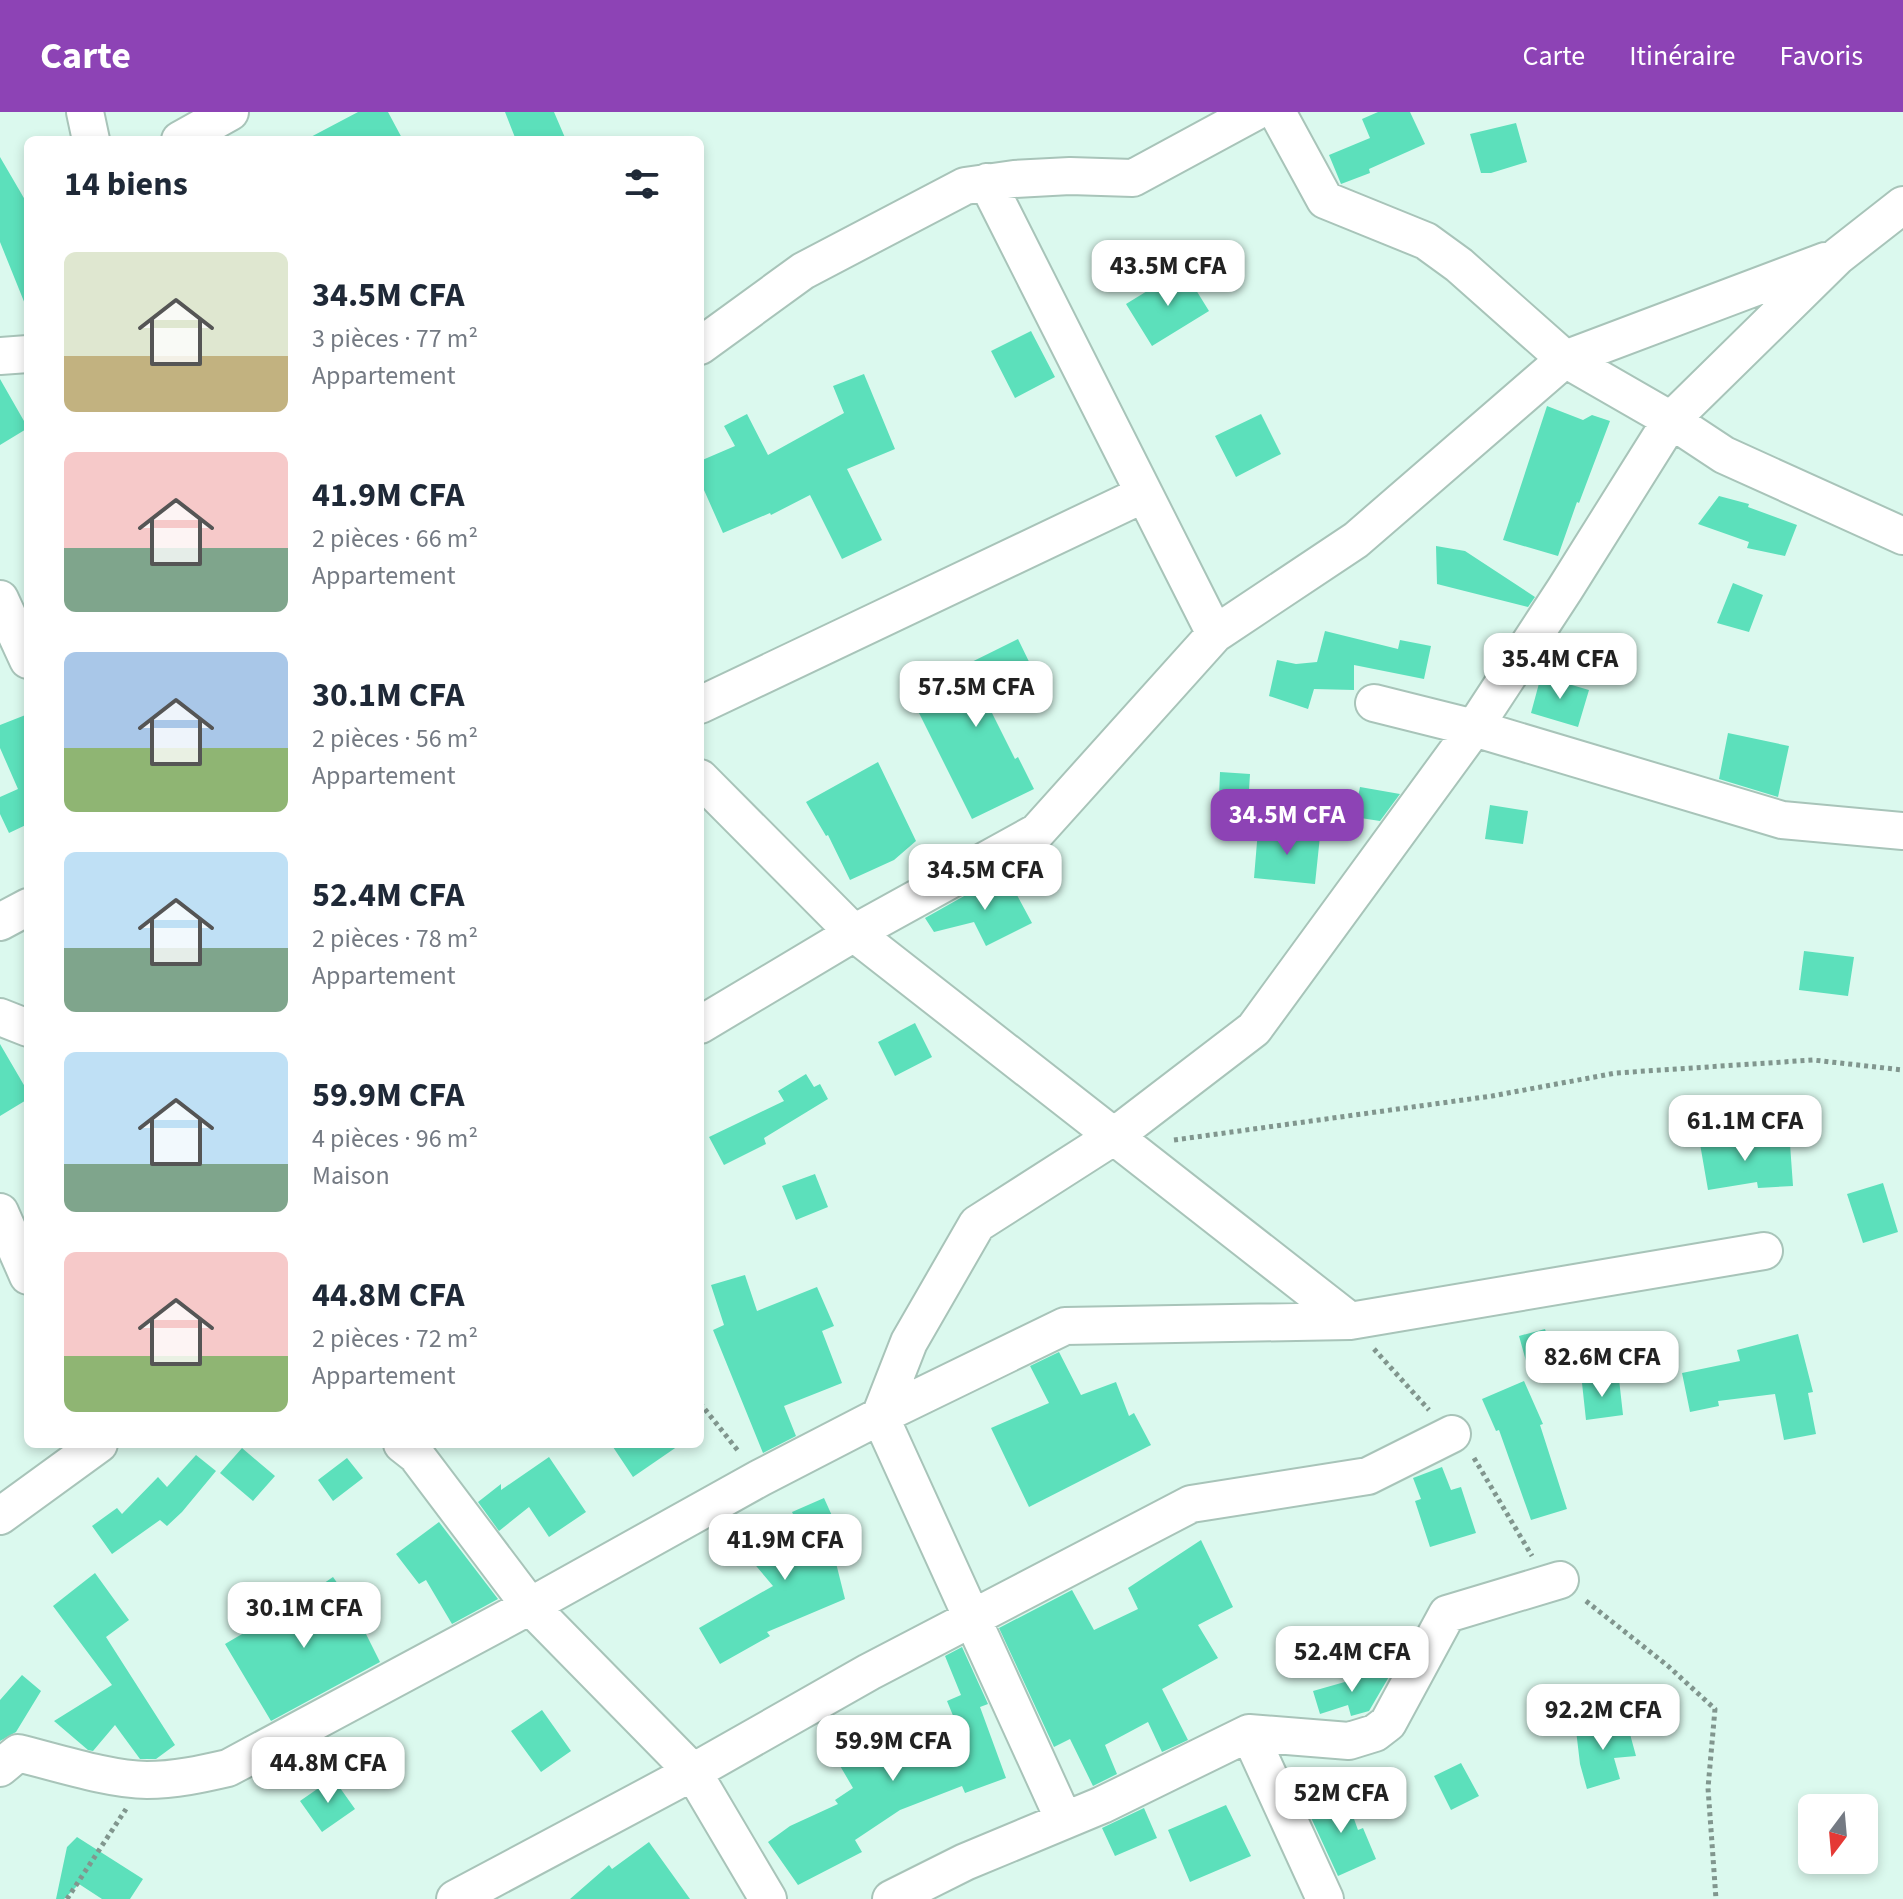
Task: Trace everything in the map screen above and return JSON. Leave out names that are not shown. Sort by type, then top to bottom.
[{"type":"street","points":[[85,112],[90,136]]},
{"type":"street","points":[[704,343],[803,271],[965,186],[1070,176],[1133,178],[1255,112]]},
{"type":"street","points":[[1277,112],[1325,200],[1426,241],[1459,265],[1565,359],[1671,420],[1724,455],[1903,536]]},
{"type":"street","points":[[987,182],[1215,634]]},
{"type":"street","points":[[1064,1820],[880,1416],[909,1342],[977,1224],[1113,1137],[1254,1029],[1474,728],[1671,420],[1838,256],[1903,205]]},
{"type":"street","points":[[704,1023],[854,933],[1037,832],[1215,634],[1356,540],[1565,359],[1838,256]]},
{"type":"street","points":[[0,356],[24,354]]},
{"type":"street","points":[[704,703],[1144,494]]},
{"type":"street","points":[[0,599],[24,651]]},
{"type":"street","points":[[1374,703],[1474,728],[1782,820],[1903,831]]},
{"type":"street","points":[[704,782],[854,933],[1350,1321]]},
{"type":"street","points":[[0,922],[24,909]]},
{"type":"street","points":[[0,1017],[24,1026]]},
{"type":"street","points":[[0,1212],[24,1267]]},
{"type":"street","points":[[6,1755],[145,1780],[193,1776],[228,1768],[760,1478],[1065,1326],[1350,1321],[1764,1251]]},
{"type":"street","points":[[455,1899],[693,1772],[869,1672],[1191,1504],[1368,1476],[1452,1434]]},
{"type":"street","points":[[0,1516],[94,1448]]},
{"type":"street","points":[[407,1448],[416,1455],[530,1606],[693,1772],[768,1899]]},
{"type":"street","points":[[891,1899],[965,1862],[1102,1805],[1249,1733],[1349,1741],[1375,1733],[1388,1723],[1447,1614],[1560,1580]]},
{"type":"street","points":[[1249,1733],[1325,1899]]},
{"type":"path","points":[[1163,1142],[1492,1096],[1616,1073],[1813,1060],[1903,1070]]},
{"type":"path","points":[[704,1408],[760,1478]]},
{"type":"path","points":[[67,1899],[145,1780]]},
{"type":"building","points":[[358,112],[388,112],[401,136],[313,136]]},
{"type":"building","points":[[505,112],[554,112],[564,136],[514,136]]},
{"type":"building","points":[[1378,112],[1410,112],[1425,144],[1369,169],[1370,173],[1341,184],[1329,155],[1370,138],[1362,119]]},
{"type":"building","points":[[1516,123],[1527,162],[1481,173],[1470,134]]},
{"type":"building","points":[[0,157],[24,198],[24,302],[0,242]]},
{"type":"building","points":[[1183,269],[1209,311],[1152,346],[1126,304]]},
{"type":"building","points":[[1031,331],[1055,377],[1015,398],[991,351]]},
{"type":"building","points":[[864,374],[895,449],[847,469],[882,540],[842,559],[810,495],[771,515],[723,533],[704,490],[704,459],[735,446],[724,426],[747,414],[768,455],[844,413],[833,386]]},
{"type":"building","points":[[0,379],[24,421],[24,430],[0,445]]},
{"type":"building","points":[[1547,406],[1583,420],[1592,415],[1610,421],[1558,556],[1503,540]]},
{"type":"building","points":[[1261,414],[1281,454],[1236,477],[1215,436]]},
{"type":"building","points":[[1719,496],[1749,504],[1748,507],[1797,525],[1785,556],[1747,548],[1749,542],[1698,524]]},
{"type":"building","points":[[1436,546],[1465,551],[1535,597],[1528,607],[1437,584]]},
{"type":"building","points":[[1733,583],[1763,595],[1749,632],[1717,623]]},
{"type":"building","points":[[1325,631],[1398,649],[1400,640],[1431,646],[1424,679],[1354,665],[1354,690],[1314,689],[1308,709],[1269,696],[1277,660],[1296,664],[1317,662]]},
{"type":"building","points":[[1018,639],[1034,672],[984,697],[1034,789],[972,819],[909,693]]},
{"type":"building","points":[[1541,676],[1589,690],[1578,727],[1531,713]]},
{"type":"building","points":[[24,716],[24,826],[9,833],[0,814],[0,797],[18,789],[0,748],[0,725]]},
{"type":"building","points":[[1728,733],[1789,746],[1778,797],[1719,779]]},
{"type":"building","points":[[878,762],[916,841],[894,860],[850,880],[828,835],[806,802]]},
{"type":"building","points":[[1220,772],[1250,774],[1247,822],[1218,821]]},
{"type":"building","points":[[1360,787],[1400,794],[1380,821],[1354,817]]},
{"type":"building","points":[[1490,805],[1528,811],[1523,844],[1485,839]]},
{"type":"building","points":[[1258,830],[1320,836],[1315,884],[1254,878]]},
{"type":"building","points":[[1005,873],[1032,923],[986,946],[974,922],[934,932],[925,918]]},
{"type":"building","points":[[1804,951],[1854,957],[1848,996],[1799,990]]},
{"type":"building","points":[[915,1023],[932,1057],[895,1076],[878,1042]]},
{"type":"building","points":[[0,1044],[24,1085],[24,1101],[0,1116]]},
{"type":"building","points":[[806,1074],[814,1087],[820,1084],[828,1099],[764,1138],[766,1144],[724,1165],[709,1137],[784,1101],[778,1091]]},
{"type":"building","points":[[1736,1131],[1739,1147],[1790,1144],[1793,1186],[1758,1188],[1757,1182],[1708,1190],[1699,1138]]},
{"type":"building","points":[[815,1174],[828,1207],[796,1220],[782,1186]]},
{"type":"building","points":[[1883,1183],[1898,1232],[1863,1243],[1847,1194]]},
{"type":"building","points":[[745,1275],[757,1311],[817,1287],[834,1326],[822,1331],[842,1383],[784,1406],[796,1436],[763,1453],[713,1330],[724,1325],[711,1285]]},
{"type":"building","points":[[1545,1329],[1555,1359],[1528,1368],[1519,1336]]},
{"type":"building","points":[[1798,1334],[1813,1392],[1808,1393],[1816,1434],[1784,1440],[1775,1394],[1718,1401],[1719,1406],[1690,1412],[1682,1373],[1740,1361],[1737,1350]]},
{"type":"building","points":[[1059,1352],[1081,1395],[1116,1382],[1129,1416],[1134,1413],[1151,1445],[1029,1507],[991,1428],[1049,1403],[1030,1366]]},
{"type":"building","points":[[1619,1379],[1623,1415],[1586,1420],[1582,1383]]},
{"type":"building","points":[[1524,1381],[1543,1424],[1540,1425],[1567,1509],[1531,1520],[1499,1430],[1496,1431],[1482,1399]]},
{"type":"building","points":[[242,1448],[275,1476],[253,1501],[220,1473]]},
{"type":"building","points":[[614,1448],[675,1448],[633,1477]]},
{"type":"building","points":[[196,1455],[216,1471],[182,1512],[167,1526],[160,1520],[112,1554],[92,1526],[117,1508],[122,1514],[158,1477],[167,1487]]},
{"type":"building","points":[[549,1457],[586,1512],[549,1537],[529,1507],[499,1531],[478,1502],[501,1484],[501,1490]]},
{"type":"building","points":[[347,1458],[363,1478],[333,1501],[318,1480]]},
{"type":"building","points":[[1442,1467],[1451,1490],[1461,1487],[1476,1533],[1430,1547],[1415,1501],[1421,1499],[1413,1478]]},
{"type":"building","points":[[824,1498],[847,1549],[834,1555],[845,1599],[767,1632],[770,1636],[720,1664],[699,1628],[773,1586],[746,1554],[794,1516],[792,1512]]},
{"type":"building","points":[[439,1522],[498,1599],[452,1624],[426,1580],[419,1584],[396,1554]]},
{"type":"building","points":[[1201,1540],[1233,1607],[1198,1625],[1218,1658],[1162,1689],[1188,1740],[1162,1752],[1148,1722],[1105,1745],[1117,1774],[1093,1786],[1070,1739],[1054,1747],[999,1628],[1072,1590],[1094,1630],[1138,1609],[1128,1588]]},
{"type":"building","points":[[95,1573],[129,1620],[106,1637],[175,1745],[156,1759],[140,1759],[115,1725],[93,1751],[54,1721],[112,1685],[53,1606]]},
{"type":"building","points":[[333,1577],[370,1629],[365,1632],[380,1662],[271,1721],[225,1644],[254,1627],[255,1630]]},
{"type":"building","points":[[962,1647],[988,1704],[980,1707],[1006,1778],[965,1793],[962,1786],[900,1810],[855,1840],[862,1852],[798,1885],[768,1842],[790,1826],[838,1804],[835,1800],[853,1788],[839,1764],[872,1745],[867,1732],[902,1720],[918,1765],[966,1747],[947,1701],[961,1695],[945,1656]]},
{"type":"building","points":[[1394,1668],[1369,1711],[1351,1716],[1348,1705],[1320,1714],[1313,1691]]},
{"type":"building","points":[[22,1675],[41,1691],[16,1732],[0,1741],[0,1700]]},
{"type":"building","points":[[542,1710],[571,1751],[541,1772],[511,1731]]},
{"type":"building","points":[[1627,1723],[1636,1756],[1614,1758],[1620,1779],[1587,1789],[1576,1730]]},
{"type":"building","points":[[1461,1763],[1479,1796],[1451,1810],[1434,1776]]},
{"type":"building","points":[[333,1778],[355,1809],[322,1832],[300,1801]]},
{"type":"building","points":[[1345,1794],[1358,1830],[1363,1828],[1376,1859],[1338,1876],[1307,1809]]},
{"type":"building","points":[[1226,1805],[1251,1856],[1190,1882],[1168,1830]]},
{"type":"building","points":[[1144,1808],[1157,1838],[1115,1856],[1102,1828]]},
{"type":"building","points":[[77,1837],[143,1879],[130,1899],[102,1899],[79,1884],[64,1899],[56,1899],[67,1847]]},
{"type":"building","points":[[649,1842],[690,1899],[570,1899],[609,1865],[612,1869]]}]
